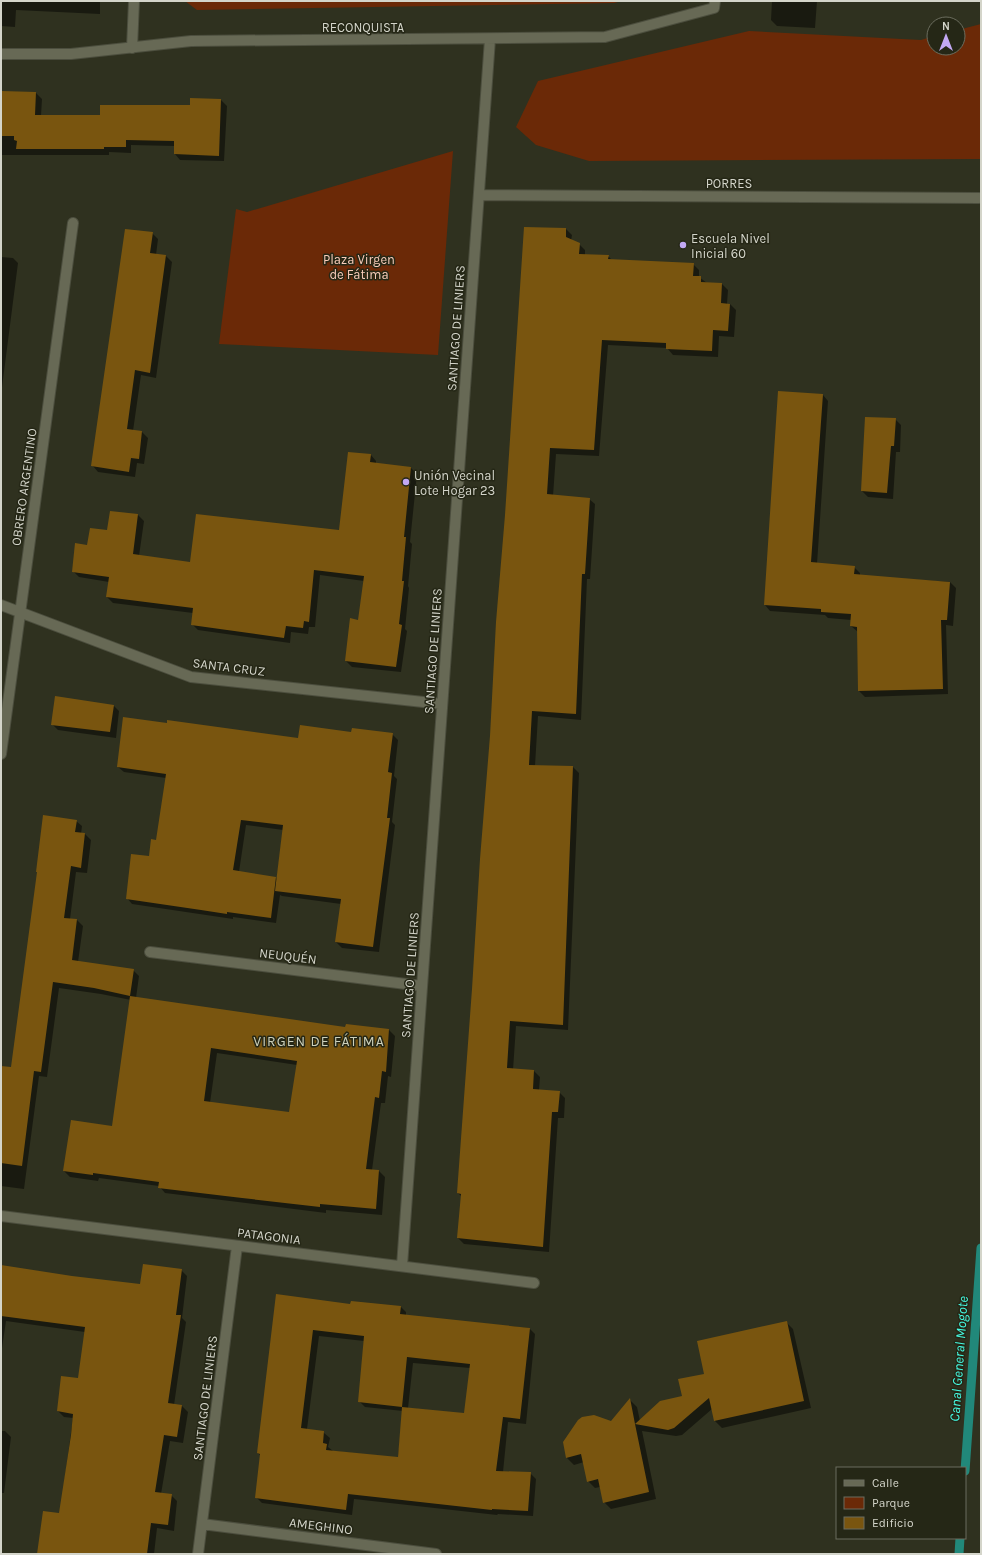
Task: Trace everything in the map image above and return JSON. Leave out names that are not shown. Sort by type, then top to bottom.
[{"type":"street","points":[[132,48],[134,1]]},
{"type":"street","name":"RECONQUISTA","points":[[1,54],[70,54],[191,41],[605,37],[714,8],[715,1]]},
{"type":"street","name":"SANTIAGO DE LINIERS","points":[[402,1266],[490,38]]},
{"type":"street","name":"PORRES","points":[[479,195],[980,198]]},
{"type":"street","name":"OBRERO ARGENTINO","points":[[1,754],[73,224]]},
{"type":"street","name":"SANTA CRUZ","points":[[1,605],[191,677],[442,704]]},
{"type":"street","name":"NEUQUÉN","points":[[150,952],[422,986]]},
{"type":"street","name":"PATAGONIA","points":[[1,1216],[534,1283]]},
{"type":"street","name":"SANTIAGO DE LINIERS","points":[[198,1554],[237,1246]]},
{"type":"street","name":"AMEGHINO","points":[[202,1524],[436,1554]]},
{"type":"green space","points":[[185,1],[622,1],[614,3],[197,10]]},
{"type":"green space","points":[[981,24],[981,159],[589,161],[536,145],[516,127],[538,81],[749,31],[921,40],[926,38],[926,56],[966,56],[966,28]]},
{"type":"green space","name":"Plaza Virgen de Fátima","points":[[453,151],[438,355],[219,344],[236,209],[247,212]]},
{"type":"building","points":[[1,91],[36,92],[35,115],[100,115],[100,105],[190,105],[190,98],[221,99],[219,156],[174,154],[174,141],[126,140],[126,147],[104,147],[104,149],[16,149],[17,141],[14,140],[14,136],[1,136]]},
{"type":"building","points":[[524,227],[566,228],[566,237],[580,243],[579,254],[609,255],[608,259],[694,263],[693,276],[701,276],[701,282],[722,283],[721,303],[730,304],[728,331],[713,330],[712,351],[666,349],[666,343],[602,340],[594,450],[550,448],[547,494],[590,498],[585,574],[582,574],[576,714],[532,711],[529,765],[573,766],[563,1025],[510,1021],[507,1068],[534,1070],[533,1089],[560,1091],[558,1112],[552,1112],[543,1247],[457,1238],[461,1194],[457,1193],[490,736],[496,622],[505,515]]},
{"type":"building","points":[[125,229],[153,232],[150,253],[166,255],[150,373],[135,370],[127,429],[142,431],[139,459],[131,458],[129,472],[91,466]]},
{"type":"building","points":[[778,391],[823,394],[811,562],[855,566],[854,574],[950,582],[947,620],[941,620],[943,689],[858,691],[857,627],[850,626],[851,614],[821,612],[821,609],[764,605]]},
{"type":"building","points":[[865,417],[896,418],[894,446],[891,446],[887,493],[861,491]]},
{"type":"building","points":[[348,452],[371,454],[370,462],[411,467],[404,537],[406,537],[402,581],[404,581],[399,624],[402,625],[396,667],[345,661],[350,618],[358,620],[364,576],[314,570],[309,622],[304,621],[303,628],[286,626],[284,638],[191,625],[193,608],[106,597],[109,577],[72,572],[75,543],[87,545],[90,528],[107,530],[110,511],[138,514],[133,554],[190,562],[196,514],[339,530]]},
{"type":"building","points":[[55,696],[114,705],[110,732],[51,725]]},
{"type":"building","points":[[123,717],[167,723],[167,720],[298,738],[300,725],[351,732],[352,728],[393,733],[388,772],[392,773],[387,818],[390,818],[373,947],[335,942],[341,899],[275,891],[283,825],[241,820],[233,870],[276,877],[271,918],[227,912],[227,914],[126,899],[131,854],[149,856],[151,839],[156,840],[166,774],[117,767]]},
{"type":"building","points":[[43,815],[77,820],[75,832],[85,833],[81,868],[71,866],[64,918],[77,919],[72,960],[134,969],[130,996],[94,988],[53,982],[41,1072],[34,1071],[22,1166],[1,1163],[1,1066],[11,1067],[37,872]]},
{"type":"building","points":[[130,996],[345,1027],[346,1024],[389,1029],[386,1072],[382,1071],[379,1098],[375,1097],[366,1169],[379,1170],[376,1209],[320,1204],[320,1207],[158,1188],[159,1182],[93,1173],[93,1175],[63,1171],[71,1120],[112,1126]],"holes":[[[211,1048],[297,1061],[289,1112],[204,1101]]]},
{"type":"building","points":[[143,1264],[182,1269],[176,1315],[181,1315],[168,1403],[182,1405],[177,1437],[164,1435],[155,1492],[172,1494],[168,1525],[151,1523],[147,1554],[37,1554],[43,1511],[59,1513],[71,1435],[73,1414],[57,1411],[61,1376],[78,1378],[85,1327],[1,1316],[1,1265],[72,1276],[140,1284]]},
{"type":"building","points":[[276,1294],[350,1304],[351,1301],[401,1306],[400,1314],[530,1328],[520,1419],[503,1417],[496,1471],[531,1472],[528,1511],[492,1510],[348,1494],[346,1510],[255,1498],[260,1454],[257,1453]],"holes":[[[313,1330],[364,1336],[358,1402],[402,1407],[398,1457],[326,1450],[327,1444],[323,1443],[324,1431],[301,1428]],[[407,1357],[470,1364],[464,1413],[402,1407]]]},
{"type":"building","points":[[787,1321],[804,1401],[714,1421],[709,1398],[674,1428],[668,1430],[635,1424],[660,1401],[682,1396],[678,1379],[704,1374],[697,1341]]},
{"type":"building","points":[[630,1398],[649,1492],[603,1503],[598,1479],[587,1482],[581,1454],[566,1458],[563,1442],[578,1420],[582,1417],[594,1415],[611,1421]]},
{"type":"waterway","name":"Canal General Mogote","points":[[965,1467],[981,1248]]},
{"type":"waterway","name":"Canal General Mogote","points":[[959,1554],[960,1539]]},
{"type":"place","name":"Escuela Nivel Inicial 60","points":[[683,245]]},
{"type":"place","name":"Unión Vecinal Lote Hogar 23","points":[[406,482]]},
{"type":"district","name":"VIRGEN DE FÁTIMA","points":[[319,1041]]}]
